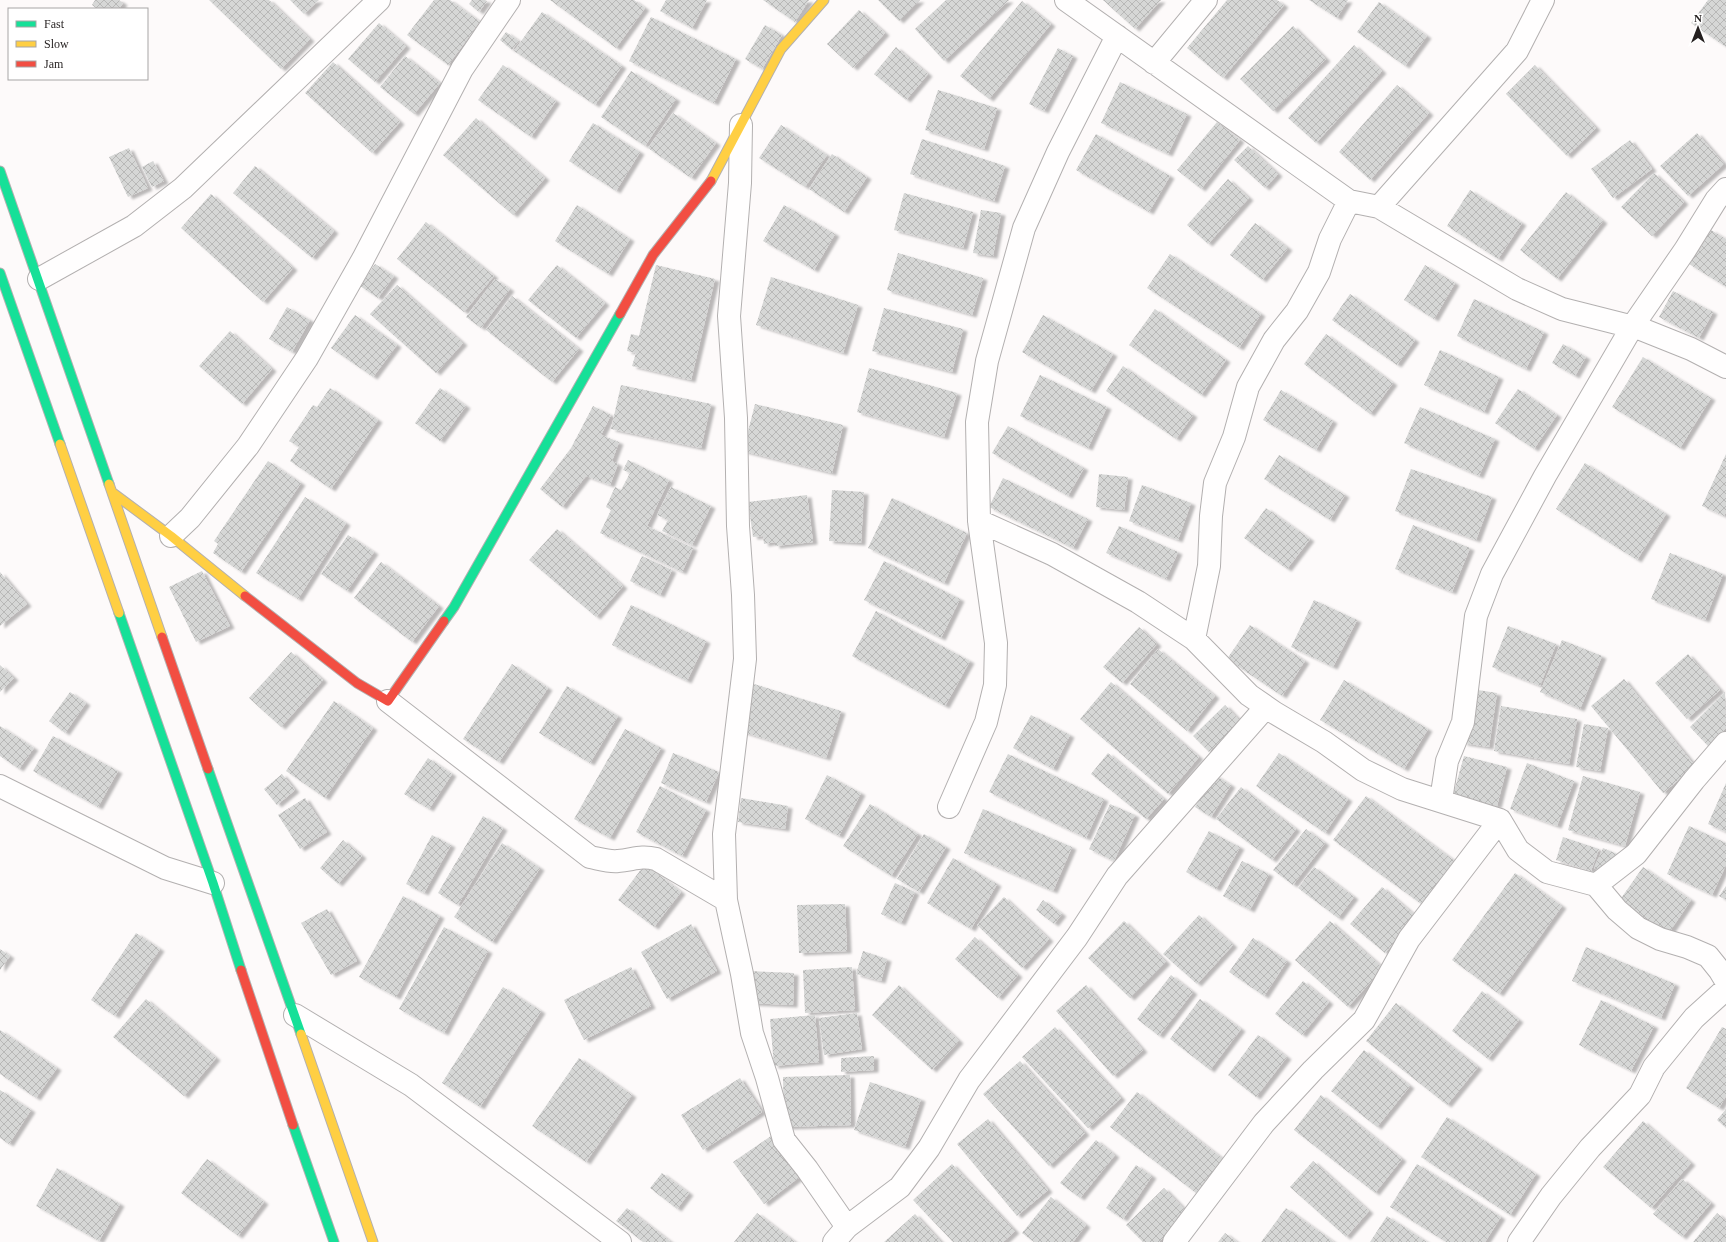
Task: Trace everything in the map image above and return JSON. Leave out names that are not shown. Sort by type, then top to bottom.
[{"type":"main road","points":[[113,493],[171,536],[357,683],[388,701],[413,663],[454,607],[653,255],[710,184],[781,49],[824,0]]},
{"type":"main road","points":[[0,171],[39,279],[373,1242]]},
{"type":"main road","points":[[0,273],[213,883],[280,1088],[334,1242]]},
{"type":"street","points":[[39,279],[134,226],[183,188],[379,0]]},
{"type":"street","points":[[171,536],[190,518],[248,446],[307,358],[364,259],[462,69],[509,0]]},
{"type":"street","points":[[1066,0],[1349,201],[1379,207],[1517,289],[1562,309],[1632,327],[1691,348],[1726,367]]},
{"type":"street","points":[[1154,63],[1206,0]]},
{"type":"street","points":[[1379,207],[1517,50],[1543,0]]},
{"type":"street","points":[[949,807],[986,722],[995,685],[996,643],[979,521],[977,422],[987,361],[1024,228],[1058,152],[1117,36]]},
{"type":"street","points":[[742,125],[738,219],[729,316],[736,418],[738,526],[743,595],[745,659],[724,834],[726,900],[742,974],[752,1033],[767,1078],[784,1140],[807,1169],[840,1235],[900,1187],[929,1148],[969,1080],[1077,937],[1117,876],[1266,707]]},
{"type":"street","points":[[1441,800],[1446,761],[1463,722],[1476,616],[1492,574],[1545,476],[1632,327],[1686,250],[1716,200],[1726,189]]},
{"type":"street","points":[[1194,639],[1209,566],[1211,516],[1215,483],[1234,437],[1248,387],[1274,340],[1297,311],[1319,272],[1330,239],[1349,201]]},
{"type":"street","points":[[979,521],[1052,554],[1138,602],[1194,639],[1249,695],[1324,742],[1363,770],[1402,789],[1441,800],[1500,820],[1518,850],[1547,872],[1596,885],[1617,910],[1638,928],[1660,939],[1687,947],[1708,956],[1720,970],[1726,981]]},
{"type":"street","points":[[388,701],[590,857],[608,861],[620,861],[646,857],[656,859],[726,900]]},
{"type":"street","points":[[1596,885],[1636,854],[1694,780],[1726,743]]},
{"type":"street","points":[[0,786],[165,868],[213,883]]},
{"type":"street","points":[[1174,1242],[1264,1123],[1313,1070],[1364,1020],[1409,938],[1500,820]]},
{"type":"street","points":[[1519,1242],[1551,1196],[1590,1148],[1640,1095],[1654,1067],[1684,1030],[1694,1018],[1726,989]]},
{"type":"street","points":[[295,1015],[411,1085],[620,1242]]},
{"type":"building","points":[[95,0],[119,0],[123,3],[120,8],[96,8],[92,5]]},
{"type":"building","points":[[209,0],[269,0],[310,39],[281,69]]},
{"type":"building","points":[[290,0],[319,0],[304,14]]},
{"type":"building","points":[[434,0],[450,0],[480,22],[448,65],[407,35]]},
{"type":"building","points":[[472,0],[487,1],[479,12],[469,4]]},
{"type":"building","points":[[550,0],[634,0],[645,8],[616,48]]},
{"type":"building","points":[[666,0],[707,0],[692,28],[660,11]]},
{"type":"building","points":[[763,0],[809,0],[795,22]]},
{"type":"building","points":[[878,0],[920,0],[899,21]]},
{"type":"building","points":[[946,0],[1009,0],[944,61],[915,29]]},
{"type":"building","points":[[1103,0],[1161,0],[1135,29]]},
{"type":"building","points":[[1227,0],[1277,0],[1284,5],[1223,78],[1187,48]]},
{"type":"building","points":[[1309,0],[1348,0],[1337,18]]},
{"type":"building","points":[[1708,0],[1726,0],[1726,47],[1691,23]]},
{"type":"building","points":[[1022,1],[1051,24],[989,99],[960,76]]},
{"type":"building","points":[[1379,2],[1427,36],[1405,66],[1357,32]]},
{"type":"building","points":[[859,10],[885,33],[853,68],[827,44]]},
{"type":"building","points":[[542,12],[622,66],[595,105],[514,51]]},
{"type":"building","points":[[651,17],[736,59],[714,103],[629,61]]},
{"type":"building","points":[[379,23],[406,46],[375,82],[348,59]]},
{"type":"building","points":[[765,25],[782,35],[762,69],[745,59]]},
{"type":"building","points":[[1293,26],[1326,59],[1273,111],[1240,79]]},
{"type":"building","points":[[506,32],[519,41],[512,50],[500,40]]},
{"type":"building","points":[[1354,45],[1382,71],[1316,143],[1288,118]]},
{"type":"building","points":[[896,47],[928,74],[906,100],[874,74]]},
{"type":"building","points":[[1058,48],[1073,56],[1044,111],[1029,104]]},
{"type":"building","points":[[405,56],[440,83],[414,114],[380,87]]},
{"type":"building","points":[[333,62],[400,122],[372,153],[305,93]]},
{"type":"building","points":[[503,65],[556,101],[531,137],[478,100]]},
{"type":"building","points":[[1535,65],[1596,128],[1567,156],[1506,94]]},
{"type":"building","points":[[631,71],[676,99],[645,146],[601,117]]},
{"type":"building","points":[[1120,82],[1187,114],[1168,154],[1101,123]]},
{"type":"building","points":[[1397,85],[1429,113],[1370,180],[1339,152]]},
{"type":"building","points":[[938,90],[997,108],[984,149],[925,130]]},
{"type":"building","points":[[673,113],[716,143],[691,178],[648,148]]},
{"type":"building","points":[[476,118],[545,178],[513,215],[443,155]]},
{"type":"building","points":[[1217,122],[1240,140],[1201,189],[1177,170]]},
{"type":"building","points":[[593,123],[640,152],[616,191],[569,161]]},
{"type":"building","points":[[781,125],[827,155],[805,187],[759,158]]},
{"type":"building","points":[[1697,133],[1724,164],[1688,196],[1660,166]]},
{"type":"building","points":[[1096,134],[1170,176],[1149,212],[1076,170]]},
{"type":"building","points":[[922,139],[1005,166],[994,201],[910,174]]},
{"type":"building","points":[[1630,140],[1652,169],[1613,198],[1591,169]]},
{"type":"building","points":[[1248,146],[1278,174],[1265,188],[1234,160]]},
{"type":"building","points":[[129,148],[148,188],[128,197],[109,157]]},
{"type":"building","points":[[832,154],[867,177],[844,212],[809,189]]},
{"type":"building","points":[[153,161],[164,181],[152,187],[142,167]]},
{"type":"building","points":[[255,166],[334,231],[312,258],[233,193]]},
{"type":"building","points":[[1654,173],[1684,202],[1652,236],[1621,207]]},
{"type":"building","points":[[1228,179],[1249,198],[1208,244],[1187,225]]},
{"type":"building","points":[[1470,190],[1522,223],[1498,259],[1447,226]]},
{"type":"building","points":[[1566,192],[1603,221],[1557,279],[1520,250]]},
{"type":"building","points":[[904,193],[973,212],[963,248],[894,230]]},
{"type":"building","points":[[211,194],[293,268],[263,302],[181,228]]},
{"type":"building","points":[[577,205],[630,239],[608,274],[555,241]]},
{"type":"building","points":[[784,205],[835,234],[814,270],[763,241]]},
{"type":"building","points":[[981,210],[1001,213],[993,256],[973,253]]},
{"type":"building","points":[[426,222],[494,276],[464,312],[397,259]]},
{"type":"building","points":[[1255,223],[1288,248],[1262,280],[1230,255]]},
{"type":"building","points":[[1711,230],[1726,239],[1726,287],[1689,264]]},
{"type":"building","points":[[898,253],[983,278],[972,315],[887,290]]},
{"type":"building","points":[[1170,254],[1261,314],[1239,348],[1147,288]]},
{"type":"building","points":[[375,264],[394,276],[378,298],[360,286]]},
{"type":"building","points":[[557,265],[605,303],[576,338],[528,300]]},
{"type":"building","points":[[656,265],[715,279],[691,380],[632,366],[636,353],[627,351],[631,334],[639,336]]},
{"type":"building","points":[[1425,265],[1455,283],[1434,319],[1404,300]]},
{"type":"building","points":[[771,277],[858,305],[843,353],[756,325]]},
{"type":"building","points":[[495,279],[510,289],[481,328],[466,317]]},
{"type":"building","points":[[397,285],[463,343],[436,373],[370,314]]},
{"type":"building","points":[[1673,291],[1713,312],[1699,338],[1659,317]]},
{"type":"building","points":[[1350,294],[1415,340],[1397,365],[1332,320]]},
{"type":"building","points":[[512,296],[579,349],[552,382],[486,330]]},
{"type":"building","points":[[1474,299],[1544,332],[1526,369],[1457,336]]},
{"type":"building","points":[[287,307],[310,320],[292,352],[269,339]]},
{"type":"building","points":[[884,308],[963,329],[952,372],[872,351]]},
{"type":"building","points":[[1155,309],[1226,360],[1201,395],[1129,345]]},
{"type":"building","points":[[355,315],[397,345],[373,377],[331,348]]},
{"type":"building","points":[[1043,315],[1113,354],[1091,391],[1022,352]]},
{"type":"building","points":[[230,331],[272,369],[242,404],[199,366]]},
{"type":"building","points":[[1326,334],[1393,383],[1370,414],[1304,364]]},
{"type":"building","points":[[1563,344],[1586,357],[1575,376],[1552,363]]},
{"type":"building","points":[[1440,350],[1499,377],[1484,412],[1424,385]]},
{"type":"building","points":[[1643,357],[1711,398],[1680,448],[1612,407]]},
{"type":"building","points":[[1123,366],[1193,415],[1176,439],[1106,391]]},
{"type":"building","points":[[869,368],[957,393],[944,437],[857,412]]},
{"type":"building","points":[[1040,375],[1107,407],[1088,448],[1020,416]]},
{"type":"building","points":[[621,385],[711,404],[701,448],[611,429]]},
{"type":"building","points":[[330,388],[378,420],[331,489],[290,461],[299,447],[289,441],[313,405],[317,407]]},
{"type":"building","points":[[440,388],[466,406],[440,441],[415,423]]},
{"type":"building","points":[[1518,389],[1557,415],[1534,449],[1495,423]]},
{"type":"building","points":[[1281,390],[1333,421],[1316,450],[1263,420]]},
{"type":"building","points":[[755,404],[843,425],[832,473],[743,451]]},
{"type":"building","points":[[593,406],[611,415],[601,435],[619,442],[612,461],[618,464],[610,485],[586,476],[562,507],[540,489],[571,448]]},
{"type":"building","points":[[1420,407],[1495,439],[1479,476],[1404,443]]},
{"type":"building","points":[[1008,426],[1084,468],[1068,496],[992,453]]},
{"type":"building","points":[[1726,454],[1726,512],[1724,516],[1702,506]]},
{"type":"building","points":[[1279,455],[1345,495],[1330,520],[1264,479]]},
{"type":"building","points":[[628,460],[669,480],[647,526],[693,548],[682,572],[600,533],[611,510],[606,507],[615,487],[621,490],[630,473],[623,470]]},
{"type":"building","points":[[268,461],[301,483],[241,572],[213,553],[218,544],[214,541]]},
{"type":"building","points":[[1585,463],[1666,514],[1637,560],[1556,509]]},
{"type":"building","points":[[1411,469],[1492,497],[1476,540],[1395,511]]},
{"type":"building","points":[[1099,474],[1128,477],[1124,510],[1096,507]]},
{"type":"building","points":[[1003,478],[1088,519],[1073,548],[989,507]]},
{"type":"building","points":[[1142,485],[1191,503],[1178,540],[1129,521]]},
{"type":"building","points":[[671,487],[711,506],[692,545],[662,531],[668,520],[657,515]]},
{"type":"building","points":[[832,490],[864,492],[861,543],[829,541]]},
{"type":"building","points":[[807,495],[813,542],[775,546],[775,542],[764,544],[763,536],[753,537],[748,502]]},
{"type":"building","points":[[305,497],[346,523],[298,599],[256,573]]},
{"type":"building","points":[[892,498],[967,533],[944,583],[868,548]]},
{"type":"building","points":[[1266,508],[1310,539],[1287,569],[1244,538]]},
{"type":"building","points":[[1413,525],[1470,548],[1452,592],[1395,569]]},
{"type":"building","points":[[1119,526],[1178,552],[1166,579],[1106,553]]},
{"type":"building","points":[[557,529],[623,586],[596,617],[529,560]]},
{"type":"building","points":[[348,535],[374,552],[347,591],[321,574]]},
{"type":"building","points":[[1670,553],[1723,574],[1705,620],[1651,599]]},
{"type":"building","points":[[642,556],[672,570],[660,595],[630,581]]},
{"type":"building","points":[[884,561],[960,599],[941,638],[864,600]]},
{"type":"building","points":[[381,562],[439,606],[412,642],[354,598]]},
{"type":"building","points":[[202,571],[230,626],[196,642],[169,587]]},
{"type":"building","points":[[0,572],[27,604],[0,626]]},
{"type":"building","points":[[1314,600],[1357,620],[1333,667],[1291,647]]},
{"type":"building","points":[[631,605],[706,641],[687,681],[612,645]]},
{"type":"building","points":[[876,611],[970,661],[945,706],[852,656]]},
{"type":"building","points":[[1250,625],[1305,661],[1282,696],[1227,659]]},
{"type":"building","points":[[1508,626],[1556,644],[1540,686],[1492,667]]},
{"type":"building","points":[[1139,627],[1157,644],[1122,683],[1103,667]]},
{"type":"building","points":[[1562,640],[1602,656],[1580,709],[1540,692]]},
{"type":"building","points":[[1158,649],[1215,696],[1187,731],[1130,684]]},
{"type":"building","points":[[291,652],[323,680],[281,727],[249,698]]},
{"type":"building","points":[[1688,654],[1720,690],[1687,719],[1655,683]]},
{"type":"building","points":[[512,664],[548,688],[499,762],[463,739]]},
{"type":"building","points":[[0,665],[14,678],[0,692]]},
{"type":"building","points":[[1624,679],[1695,766],[1663,793],[1591,706]]},
{"type":"building","points":[[1344,680],[1428,729],[1404,769],[1320,720]]},
{"type":"building","points":[[1111,682],[1199,757],[1168,794],[1080,719]]},
{"type":"building","points":[[754,684],[841,711],[826,758],[740,731]]},
{"type":"building","points":[[567,686],[618,716],[590,763],[539,733]]},
{"type":"building","points":[[1471,689],[1497,693],[1489,747],[1463,743]]},
{"type":"building","points":[[70,692],[86,703],[65,733],[49,721]]},
{"type":"building","points":[[1725,692],[1726,728],[1708,746],[1690,727]]},
{"type":"building","points":[[334,701],[373,728],[325,798],[286,771]]},
{"type":"building","points":[[1225,705],[1240,721],[1209,752],[1193,736]]},
{"type":"building","points":[[1501,706],[1577,719],[1569,764],[1494,751]]},
{"type":"building","points":[[1031,715],[1070,735],[1053,769],[1013,748]]},
{"type":"building","points":[[1584,724],[1608,728],[1600,771],[1576,767]]},
{"type":"building","points":[[0,726],[34,748],[19,769],[0,756]]},
{"type":"building","points":[[625,729],[661,748],[610,838],[574,819]]},
{"type":"building","points":[[53,736],[118,771],[98,807],[33,771]]},
{"type":"building","points":[[673,753],[719,772],[706,802],[661,783]]},
{"type":"building","points":[[1108,753],[1164,799],[1146,819],[1091,774]]},
{"type":"building","points":[[1279,753],[1348,799],[1325,833],[1256,786]]},
{"type":"building","points":[[1008,754],[1104,799],[1086,838],[989,792]]},
{"type":"building","points":[[1464,756],[1507,767],[1497,806],[1453,795]]},
{"type":"building","points":[[428,758],[452,774],[429,809],[404,794]]},
{"type":"building","points":[[1527,763],[1574,781],[1557,826],[1510,809]]},
{"type":"building","points":[[282,774],[295,790],[277,805],[264,789]]},
{"type":"building","points":[[827,775],[861,793],[839,836],[805,819]]},
{"type":"building","points":[[1215,775],[1231,785],[1211,817],[1195,807]]},
{"type":"building","points":[[1583,776],[1640,792],[1625,846],[1568,830]]},
{"type":"building","points":[[1726,783],[1726,832],[1708,824]]},
{"type":"building","points":[[660,786],[706,810],[682,856],[636,832]]},
{"type":"building","points":[[1241,787],[1296,829],[1272,860],[1216,819]]},
{"type":"building","points":[[1366,796],[1456,862],[1424,906],[1333,840]]},
{"type":"building","points":[[305,798],[327,832],[300,849],[278,815]]},
{"type":"building","points":[[741,798],[788,806],[785,829],[738,822]]},
{"type":"building","points":[[870,804],[918,834],[891,876],[843,846]]},
{"type":"building","points":[[1110,804],[1135,815],[1114,861],[1089,849]]},
{"type":"building","points":[[983,809],[1072,847],[1053,891],[964,853]]},
{"type":"building","points":[[483,816],[503,828],[458,905],[438,893]]},
{"type":"building","points":[[1689,826],[1726,843],[1726,865],[1712,895],[1667,874]]},
{"type":"building","points":[[1306,829],[1325,843],[1293,885],[1273,870]]},
{"type":"building","points":[[1209,831],[1240,847],[1216,889],[1186,872]]},
{"type":"building","points":[[924,834],[946,847],[919,892],[897,879]]},
{"type":"building","points":[[432,835],[451,845],[424,893],[406,884]]},
{"type":"building","points":[[1563,837],[1599,849],[1591,871],[1556,860]]},
{"type":"building","points":[[343,840],[362,856],[338,884],[320,868]]},
{"type":"building","points":[[502,843],[540,868],[492,942],[454,917]]},
{"type":"building","points":[[1603,848],[1617,854],[1608,874],[1594,868]]},
{"type":"building","points":[[953,858],[997,884],[971,929],[927,903]]},
{"type":"building","points":[[1242,861],[1269,874],[1250,910],[1223,896]]},
{"type":"building","points":[[645,864],[681,892],[654,927],[618,900]]},
{"type":"building","points":[[1314,867],[1354,897],[1338,918],[1298,888]]},
{"type":"building","points":[[1643,867],[1691,900],[1666,937],[1617,904]]},
{"type":"building","points":[[1515,873],[1562,906],[1499,994],[1452,960]]},
{"type":"building","points":[[895,883],[915,892],[901,923],[881,914]]},
{"type":"building","points":[[1726,886],[1726,900],[1719,896]]},
{"type":"building","points":[[1382,887],[1417,917],[1385,953],[1350,924]]},
{"type":"building","points":[[403,896],[440,916],[396,997],[359,977]]},
{"type":"building","points":[[1004,897],[1049,939],[1022,968],[977,925]]},
{"type":"building","points":[[1043,900],[1062,914],[1054,924],[1036,910]]},
{"type":"building","points":[[845,904],[847,951],[799,953],[797,905]]},
{"type":"building","points":[[327,909],[357,961],[331,975],[301,923]]},
{"type":"building","points":[[1199,915],[1233,945],[1197,984],[1163,954]]},
{"type":"building","points":[[1124,921],[1166,962],[1130,998],[1088,958]]},
{"type":"building","points":[[1330,921],[1383,968],[1348,1007],[1295,960]]},
{"type":"building","points":[[691,924],[717,971],[667,999],[641,952]]},
{"type":"building","points":[[444,927],[488,951],[444,1033],[399,1009]]},
{"type":"building","points":[[136,933],[160,949],[115,1016],[91,1000]]},
{"type":"building","points":[[975,937],[1018,975],[998,998],[955,959]]},
{"type":"building","points":[[1253,938],[1287,961],[1264,996],[1229,972]]},
{"type":"building","points":[[1586,947],[1675,984],[1661,1018],[1572,981]]},
{"type":"building","points":[[0,949],[10,956],[0,970]]},
{"type":"building","points":[[863,951],[887,959],[881,981],[856,974]]},
{"type":"building","points":[[631,967],[651,1006],[584,1040],[564,1000]]},
{"type":"building","points":[[852,967],[855,1010],[805,1013],[803,970]]},
{"type":"building","points":[[750,971],[794,973],[793,1005],[748,1003]]},
{"type":"building","points":[[1171,975],[1193,992],[1159,1036],[1137,1019]]},
{"type":"building","points":[[1303,981],[1329,1002],[1302,1035],[1275,1014]]},
{"type":"building","points":[[899,985],[959,1041],[932,1070],[872,1015]]},
{"type":"building","points":[[1086,985],[1143,1050],[1113,1076],[1056,1011]]},
{"type":"building","points":[[503,987],[541,1011],[480,1107],[442,1083]]},
{"type":"building","points":[[1482,991],[1519,1020],[1488,1059],[1452,1031]]},
{"type":"building","points":[[146,999],[216,1058],[184,1096],[113,1037]]},
{"type":"building","points":[[1200,999],[1241,1029],[1210,1070],[1170,1039]]},
{"type":"building","points":[[1601,1000],[1654,1026],[1631,1071],[1579,1045]]},
{"type":"building","points":[[1396,1003],[1478,1067],[1447,1105],[1366,1041]]},
{"type":"building","points":[[857,1013],[862,1049],[824,1055],[819,1018]]},
{"type":"building","points":[[815,1015],[819,1062],[774,1066],[770,1019]]},
{"type":"building","points":[[1055,1027],[1121,1098],[1088,1128],[1022,1057]]},
{"type":"building","points":[[1722,1027],[1726,1029],[1726,1096],[1719,1108],[1686,1088]]},
{"type":"building","points":[[0,1030],[57,1068],[36,1098],[0,1074]]},
{"type":"building","points":[[1258,1035],[1287,1057],[1256,1097],[1228,1075]]},
{"type":"building","points":[[1364,1050],[1410,1086],[1377,1127],[1331,1091]]},
{"type":"building","points":[[874,1056],[874,1070],[841,1072],[841,1058]]},
{"type":"building","points":[[579,1058],[632,1095],[586,1162],[532,1126]]},
{"type":"building","points":[[1020,1061],[1085,1133],[1049,1166],[983,1094]]},
{"type":"building","points":[[850,1075],[851,1125],[784,1127],[783,1077]]},
{"type":"building","points":[[740,1078],[762,1112],[703,1150],[681,1115]]},
{"type":"building","points":[[870,1082],[921,1099],[905,1147],[854,1130]]},
{"type":"building","points":[[0,1090],[31,1110],[9,1144],[0,1138]]},
{"type":"building","points":[[1137,1092],[1223,1159],[1196,1193],[1110,1127]]},
{"type":"building","points":[[1321,1095],[1402,1159],[1375,1193],[1294,1130]]},
{"type":"building","points":[[1726,1109],[1726,1128],[1717,1120]]},
{"type":"building","points":[[1447,1117],[1536,1174],[1510,1215],[1421,1157]]},
{"type":"building","points":[[988,1119],[1048,1190],[1017,1216],[957,1144]]},
{"type":"building","points":[[1643,1121],[1691,1163],[1651,1208],[1603,1167]]},
{"type":"building","points":[[771,1136],[801,1176],[764,1204],[733,1162]]},
{"type":"building","points":[[1096,1140],[1115,1155],[1080,1198],[1060,1183]]},
{"type":"building","points":[[207,1159],[264,1202],[238,1236],[181,1193]]},
{"type":"building","points":[[1313,1161],[1369,1211],[1346,1237],[1290,1187]]},
{"type":"building","points":[[952,1164],[1015,1231],[1003,1242],[953,1242],[913,1200]]},
{"type":"building","points":[[1417,1164],[1501,1217],[1485,1242],[1446,1242],[1390,1207]]},
{"type":"building","points":[[1136,1165],[1152,1176],[1123,1219],[1106,1208]]},
{"type":"building","points":[[57,1168],[120,1204],[99,1241],[36,1206]]},
{"type":"building","points":[[662,1173],[689,1193],[677,1209],[650,1188]]},
{"type":"building","points":[[1682,1179],[1711,1203],[1682,1237],[1653,1214]]},
{"type":"building","points":[[1164,1188],[1188,1213],[1159,1242],[1143,1242],[1126,1225]]},
{"type":"building","points":[[1051,1197],[1086,1225],[1073,1242],[1034,1242],[1022,1233]]},
{"type":"building","points":[[627,1208],[671,1242],[643,1242],[616,1221]]},
{"type":"building","points":[[1286,1208],[1334,1242],[1261,1242]]},
{"type":"building","points":[[757,1213],[795,1242],[734,1242]]},
{"type":"building","points":[[1717,1213],[1726,1221],[1726,1242],[1693,1242]]},
{"type":"building","points":[[915,1214],[941,1242],[884,1242]]},
{"type":"building","points":[[1387,1216],[1427,1242],[1370,1242]]},
{"type":"building","points":[[1225,1233],[1237,1242],[1218,1242]]},
{"type":"traffic: fast","points":[[0,171],[109,484]]},
{"type":"traffic: fast","points":[[0,273],[60,444]]},
{"type":"traffic: fast","points":[[444,621],[454,607],[620,314]]},
{"type":"traffic: fast","points":[[119,613],[213,883],[241,970]]},
{"type":"traffic: fast","points":[[208,769],[301,1034]]},
{"type":"traffic: fast","points":[[293,1125],[334,1242]]},
{"type":"traffic: slow","points":[[711,181],[781,49],[824,0]]},
{"type":"traffic: slow","points":[[60,444],[119,613]]},
{"type":"traffic: slow","points":[[109,484],[162,637]]},
{"type":"traffic: slow","points":[[113,493],[171,536],[245,596]]},
{"type":"traffic: slow","points":[[301,1034],[373,1242]]},
{"type":"traffic: jam","points":[[620,314],[653,255],[711,181]]},
{"type":"traffic: jam","points":[[245,596],[357,683],[388,701],[444,621]]},
{"type":"traffic: jam","points":[[162,637],[208,769]]},
{"type":"traffic: jam","points":[[241,970],[293,1125]]}]
